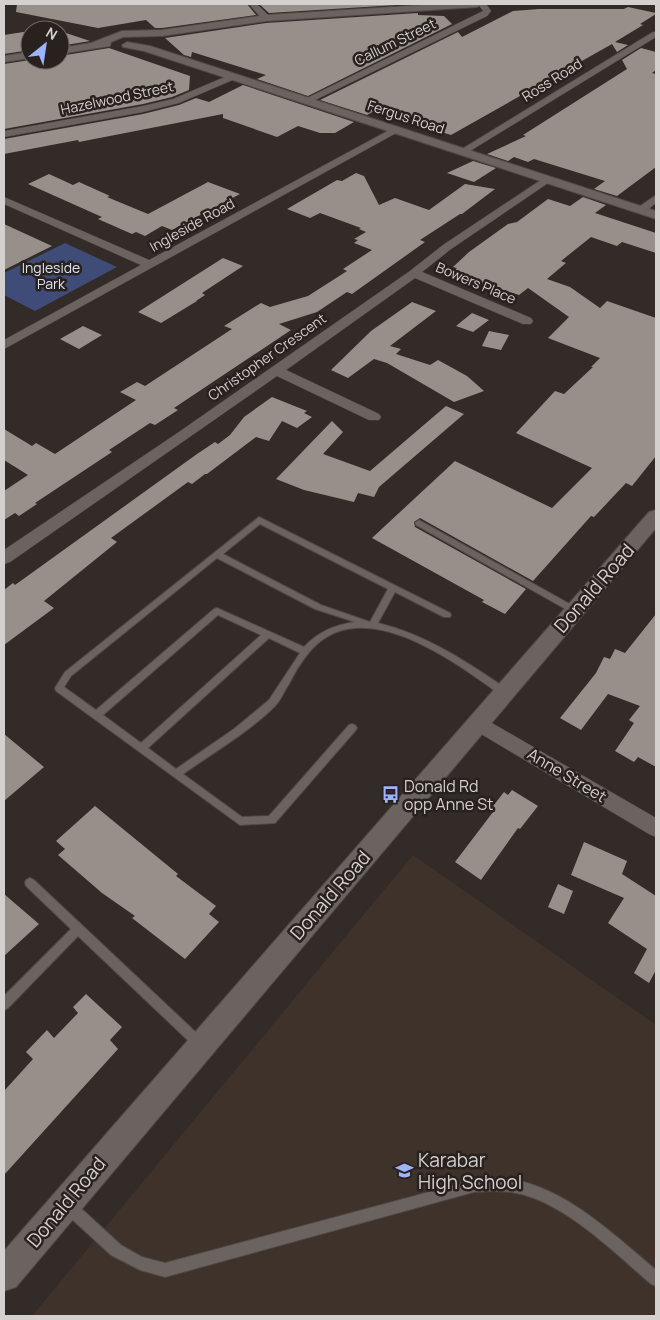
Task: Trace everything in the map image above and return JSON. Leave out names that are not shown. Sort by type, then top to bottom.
[{"type":"street","points":[[253,4],[266,18]]},
{"type":"street","points":[[70,49],[114,41],[122,34],[143,41],[162,33],[266,18],[477,4]]},
{"type":"street","name":"Callum Street","points":[[306,101],[484,14],[487,11],[482,4]]},
{"type":"street","name":"Ross Road","points":[[462,152],[656,34]]},
{"type":"street","name":"Fergus Road","points":[[114,41],[127,45],[143,41],[232,77],[656,215]]},
{"type":"street","points":[[4,59],[20,57]]},
{"type":"street","name":"Hazelwood Street","points":[[4,134],[168,103],[232,77]]},
{"type":"street","name":"Ingleside Road","points":[[4,345],[396,130]]},
{"type":"street","name":"Christopher Crescent","points":[[4,558],[276,370],[414,273],[447,247],[546,179]]},
{"type":"street","points":[[641,210],[656,198]]},
{"type":"street","points":[[4,200],[150,265]]},
{"type":"street","name":"Bowers Place","points":[[414,273],[527,321]]},
{"type":"street","points":[[276,370],[374,417]]},
{"type":"street","name":"Donald Road","points":[[4,1275],[656,516]]},
{"type":"street","name":"Anne Street","points":[[478,723],[656,828]]},
{"type":"lane","points":[[352,728],[271,820],[240,821],[59,688],[68,674],[259,520],[447,615]]},
{"type":"lane","points":[[419,523],[574,610]]},
{"type":"lane","points":[[217,554],[318,607],[404,633],[437,648],[504,692]]},
{"type":"lane","points":[[373,625],[393,588]]},
{"type":"lane","points":[[97,715],[217,611],[304,651]]},
{"type":"lane","points":[[176,774],[245,725],[273,701],[304,651],[324,634],[333,629],[373,625]]},
{"type":"lane","points":[[142,748],[268,634]]},
{"type":"lane","points":[[30,883],[201,1045]]},
{"type":"lane","points":[[4,1004],[78,929]]},
{"type":"lane","points":[[64,1203],[116,1250],[140,1263],[165,1270],[474,1186],[496,1185],[522,1188],[549,1199],[576,1215],[656,1279]]},
{"type":"shaded area","name":"Karabar High School","points":[[413,855],[656,1025],[656,1316],[32,1316]]},
{"type":"green space","name":"Ingleside Park","points":[[65,243],[117,267],[35,311],[4,295],[4,273]]},
{"type":"building","points":[[17,4],[247,4],[256,15],[162,28],[155,28],[146,20],[98,28],[70,23],[70,20],[57,20],[16,12]]},
{"type":"building","points":[[259,4],[413,4],[269,13]]},
{"type":"building","points":[[628,7],[656,14],[640,24],[643,25],[615,42],[628,45],[617,52],[612,44],[451,135],[374,111],[367,115],[320,100],[458,32],[462,37],[513,11],[539,9],[624,9]]},
{"type":"building","points":[[418,13],[418,15],[444,16],[452,24],[308,96],[257,79],[266,75],[192,52],[191,57],[184,55],[165,38],[266,23]]},
{"type":"building","points":[[20,33],[20,52],[4,54],[4,35]]},
{"type":"building","points":[[70,34],[90,41],[70,44]]},
{"type":"building","points":[[109,48],[190,76],[189,90],[172,97],[143,104],[4,129],[4,64],[20,62],[20,70],[70,70],[70,54]]},
{"type":"building","points":[[641,48],[656,52],[656,70],[652,73],[656,74],[656,167],[617,196],[594,189],[605,181],[534,159],[528,162],[514,157],[508,161],[487,154],[526,136],[523,135],[627,69],[622,60]]},
{"type":"building","points":[[243,85],[354,122],[335,133],[320,133],[298,126],[277,137],[223,118],[223,114],[79,142],[78,140],[4,154],[4,139],[143,114],[179,105],[196,98],[209,102]]},
{"type":"building","points":[[473,161],[496,168],[474,182],[447,173]]},
{"type":"building","points":[[356,173],[364,176],[379,205],[395,198],[429,210],[465,184],[495,189],[462,214],[420,240],[425,242],[352,294],[347,292],[317,312],[279,324],[291,330],[174,408],[178,410],[155,425],[150,423],[109,450],[112,452],[35,503],[37,504],[19,516],[15,513],[4,520],[4,491],[28,475],[4,460],[4,429],[32,446],[36,443],[55,454],[136,400],[120,392],[137,382],[145,386],[232,329],[224,326],[261,303],[270,307],[308,296],[347,271],[343,269],[372,250],[354,243],[358,240],[354,239],[366,232],[359,229],[361,228],[320,213],[310,218],[287,209],[337,180],[342,181]]},
{"type":"building","points":[[49,174],[73,185],[79,182],[110,196],[107,197],[148,214],[208,182],[240,194],[172,230],[162,226],[145,236],[136,232],[132,234],[98,219],[102,217],[28,184]]},
{"type":"building","points":[[583,197],[606,205],[595,213],[656,233],[656,253],[622,242],[617,246],[591,237],[561,261],[566,263],[547,279],[570,287],[600,308],[607,301],[656,318],[656,456],[632,486],[626,483],[594,517],[591,516],[533,581],[420,518],[414,522],[415,527],[526,589],[505,614],[482,602],[484,600],[372,538],[455,461],[552,508],[592,468],[516,433],[555,391],[564,394],[600,358],[548,338],[569,317],[528,288],[519,295],[451,273],[457,268],[453,267],[469,252],[508,224],[517,222],[548,199],[570,206]]},
{"type":"building","points":[[4,224],[52,246],[4,270]]},
{"type":"building","points":[[223,258],[243,266],[202,293],[205,295],[197,301],[161,323],[138,312]]},
{"type":"building","points":[[412,302],[436,311],[390,346],[401,349],[396,354],[430,365],[438,360],[467,376],[484,391],[454,402],[387,363],[374,359],[348,378],[331,370],[371,331]]},
{"type":"building","points":[[472,313],[489,320],[473,332],[456,326]]},
{"type":"building","points":[[83,326],[102,335],[79,349],[60,339]]},
{"type":"building","points":[[489,331],[509,335],[501,350],[482,346]]},
{"type":"building","points":[[272,397],[307,411],[304,413],[312,417],[297,428],[282,421],[269,441],[256,437],[207,474],[192,484],[188,482],[111,538],[117,542],[44,601],[54,608],[4,645],[4,590],[13,583],[15,585],[197,454],[215,442],[218,444],[230,435],[244,417]]},
{"type":"building","points":[[446,406],[464,414],[379,487],[374,497],[358,493],[354,502],[304,490],[276,479],[332,421],[343,432],[323,454],[370,471]]},
{"type":"building","points":[[656,614],[656,767],[638,757],[634,762],[615,751],[634,723],[629,720],[640,706],[608,694],[581,730],[560,718],[596,673],[604,657],[610,659],[615,649],[625,653]]},
{"type":"building","points":[[4,734],[44,767],[4,801]]},
{"type":"building","points":[[512,790],[538,806],[520,829],[518,828],[481,880],[455,862],[493,812],[490,810],[504,792],[508,795]]},
{"type":"building","points":[[95,806],[178,874],[176,876],[216,906],[209,914],[219,922],[185,959],[132,918],[135,916],[102,893],[58,855],[65,849],[56,841]]},
{"type":"building","points":[[584,842],[627,861],[622,874],[656,896],[656,970],[649,983],[634,973],[647,949],[608,923],[624,898],[571,875]]},
{"type":"building","points":[[558,884],[573,891],[564,914],[548,907]]},
{"type":"building","points":[[4,894],[39,924],[4,956]]},
{"type":"building","points":[[86,994],[122,1027],[110,1040],[118,1049],[4,1175],[4,1091],[33,1059],[26,1052],[47,1030],[54,1038],[78,1013],[73,1007]]},
{"type":"place","name":"Donald Rd opp Anne St","points":[[390,795]]},
{"type":"place","name":"Karabar High School","points":[[404,1171]]}]
